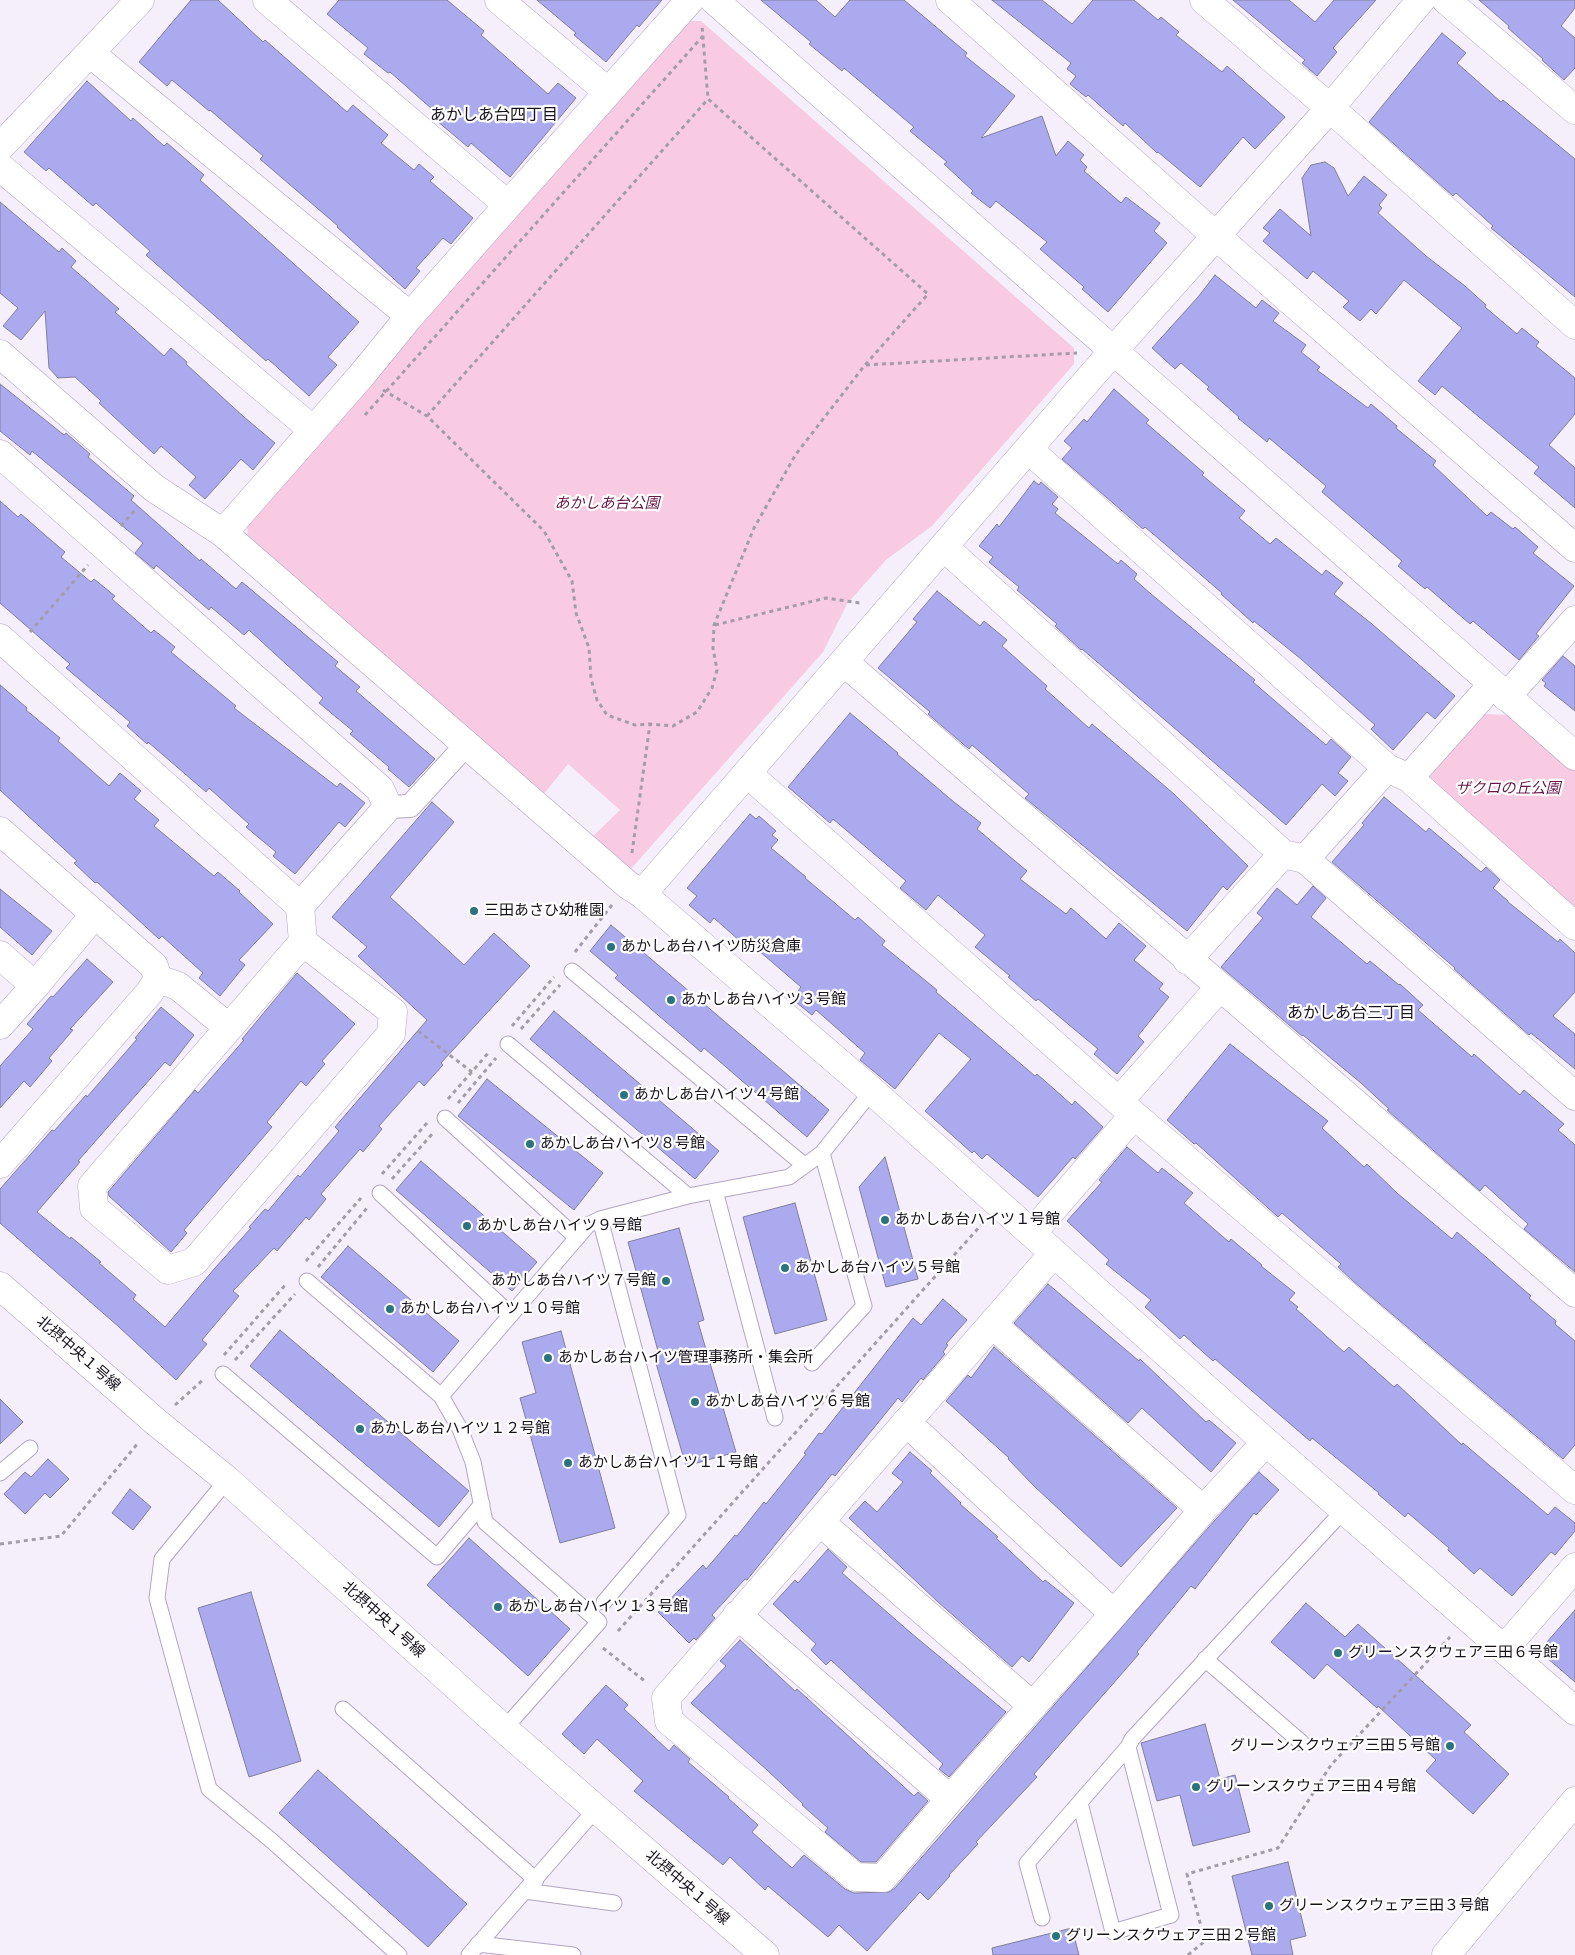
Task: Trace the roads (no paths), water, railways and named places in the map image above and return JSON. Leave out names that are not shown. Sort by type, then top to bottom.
[{"type":"street","points":[[0,146],[140,0]]},
{"type":"street","points":[[267,0],[508,205]]},
{"type":"street","points":[[499,0],[607,91]]},
{"type":"street","points":[[950,0],[1216,236],[1575,548]]},
{"type":"street","points":[[1204,0],[1330,108],[1575,324]]},
{"type":"street","points":[[635,890],[748,774],[1114,350],[1330,108],[1421,0]]},
{"type":"street","points":[[1446,0],[1575,110]]},
{"type":"street","points":[[223,533],[607,91],[702,6],[1114,350],[1575,756]]},
{"type":"street","points":[[90,53],[410,316]]},
{"type":"street","points":[[0,166],[313,430]]},
{"type":"street","points":[[0,354],[154,488],[223,533],[635,890],[872,1091],[1266,1442],[1575,1711]]},
{"type":"street","points":[[1028,449],[1575,926]]},
{"type":"street","points":[[0,454],[380,789],[388,807]]},
{"type":"street","points":[[944,547],[1294,856],[1575,1096]]},
{"type":"street","points":[[1187,960],[1294,856],[1499,691],[1575,620]]},
{"type":"street","points":[[0,638],[300,906],[303,942],[92,1186],[94,1208],[168,1270],[194,1262],[391,1034],[393,1012],[303,942]]},
{"type":"street","points":[[844,662],[1575,1294]]},
{"type":"street","points":[[300,906],[388,807],[410,806],[467,744]]},
{"type":"street","points":[[748,774],[1127,1108],[1575,1490]]},
{"type":"street","points":[[0,831],[154,966],[158,979],[149,993],[0,1164]]},
{"type":"street","points":[[0,1025],[35,986],[94,914]]},
{"type":"street","points":[[0,955],[35,986]]},
{"type":"street","points":[[158,979],[178,986],[228,1027]]},
{"type":"street","points":[[1032,1234],[1220,987]]},
{"type":"street","points":[[1054,1253],[666,1698],[669,1721],[855,1877],[883,1878],[1203,1510],[1266,1442]]},
{"type":"street","name":"北摂中央１号線","points":[[0,1286],[156,1422],[227,1480],[504,1729],[764,1955]]},
{"type":"street","points":[[992,1324],[1203,1510]]},
{"type":"street","points":[[906,1422],[1114,1614]]},
{"type":"street","points":[[820,1522],[1033,1706]]},
{"type":"street","points":[[1504,1649],[1575,1567]]},
{"type":"street","points":[[737,1615],[950,1799]]},
{"type":"street","points":[[1446,1955],[1575,1801]]},
{"type":"lane","points":[[572,971],[804,1165]]},
{"type":"lane","points":[[508,1044],[688,1196]]},
{"type":"lane","points":[[441,1396],[588,1225],[600,1218],[688,1196],[789,1177],[822,1154],[872,1091]]},
{"type":"lane","points":[[439,1117],[577,1238]]},
{"type":"lane","points":[[812,1362],[864,1306],[822,1154]]},
{"type":"lane","points":[[715,1191],[775,1418]]},
{"type":"lane","points":[[373,1192],[511,1315]]},
{"type":"lane","points":[[600,1218],[678,1515],[604,1602]]},
{"type":"lane","points":[[304,1273],[441,1396],[460,1429],[473,1462],[486,1522],[598,1622],[504,1729]]},
{"type":"lane","points":[[223,1374],[437,1557],[482,1504]]},
{"type":"lane","points":[[0,1473],[30,1448]]},
{"type":"lane","points":[[227,1480],[162,1559],[157,1598],[209,1789],[272,1841],[399,1955]]},
{"type":"lane","points":[[1042,1918],[1026,1863],[1080,1803],[1132,1739],[1344,1510]]},
{"type":"lane","points":[[1205,1659],[1302,1743]]},
{"type":"lane","points":[[343,1709],[536,1880]]},
{"type":"lane","points":[[1080,1803],[1113,1932],[1171,1915],[1128,1746]]},
{"type":"lane","points":[[474,1950],[596,1809]]},
{"type":"lane","points":[[525,1891],[614,1902]]},
{"type":"lane","points":[[474,1950],[572,1955]]},
{"type":"place","name":"三田あさひ幼稚園","points":[[474,911]]},
{"type":"place","name":"あかしあ台ハイツ防災倉庫","points":[[611,947]]},
{"type":"place","name":"あかしあ台ハイツ３号館","points":[[671,1000]]},
{"type":"place","name":"あかしあ台ハイツ４号館","points":[[624,1095]]},
{"type":"place","name":"あかしあ台ハイツ８号館","points":[[530,1144]]},
{"type":"place","name":"あかしあ台ハイツ１号館","points":[[885,1220]]},
{"type":"place","name":"あかしあ台ハイツ９号館","points":[[467,1226]]},
{"type":"place","name":"あかしあ台ハイツ５号館","points":[[785,1268]]},
{"type":"place","name":"あかしあ台ハイツ７号館","points":[[666,1281]]},
{"type":"place","name":"あかしあ台ハイツ１０号館","points":[[390,1309]]},
{"type":"place","name":"あかしあ台ハイツ管理事務所・集会所","points":[[548,1358]]},
{"type":"place","name":"あかしあ台ハイツ６号館","points":[[695,1402]]},
{"type":"place","name":"あかしあ台ハイツ１２号館","points":[[360,1429]]},
{"type":"place","name":"あかしあ台ハイツ１１号館","points":[[568,1463]]},
{"type":"place","name":"あかしあ台ハイツ１３号館","points":[[498,1607]]},
{"type":"place","name":"グリーンスクウェア三田６号館","points":[[1338,1653]]},
{"type":"place","name":"グリーンスクウェア三田５号館","points":[[1450,1746]]},
{"type":"place","name":"グリーンスクウェア三田４号館","points":[[1196,1787]]},
{"type":"place","name":"グリーンスクウェア三田３号館","points":[[1269,1906]]},
{"type":"place","name":"グリーンスクウェア三田２号館","points":[[1056,1936]]},
{"type":"district","name":"あかしあ台四丁目","points":[[494,116]]},
{"type":"district","name":"あかしあ台三丁目","points":[[1351,1014]]},
{"type":"park label","name":"あかしあ台公園","points":[[607,504]]},
{"type":"park label","name":"ザクロの丘公園","points":[[1508,789]]}]
